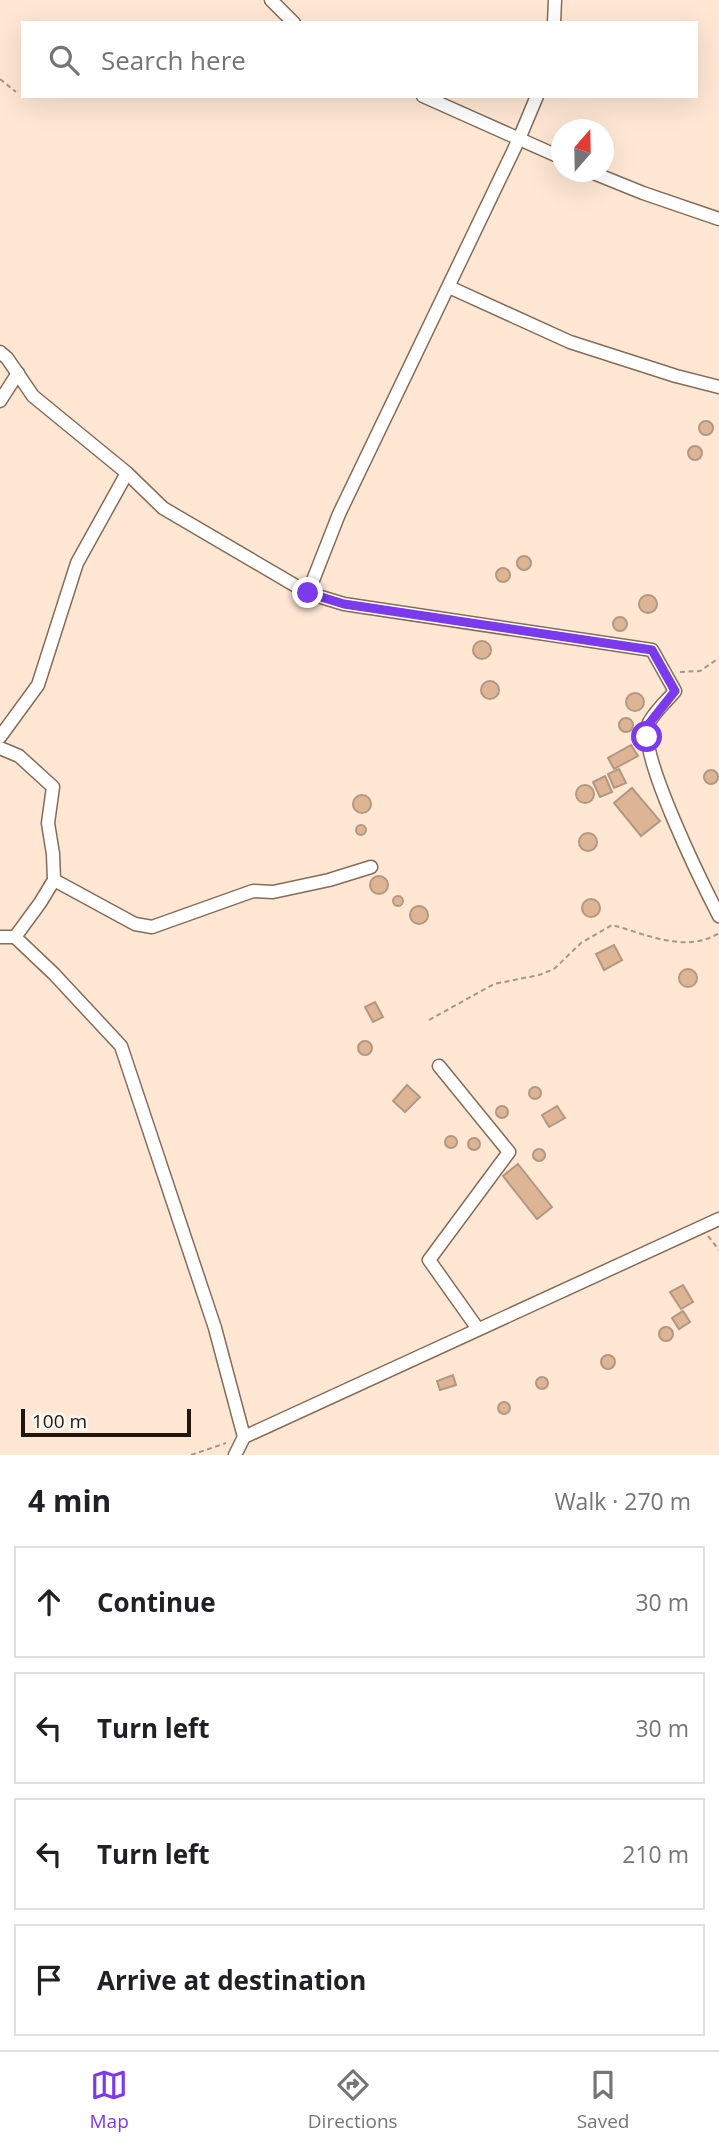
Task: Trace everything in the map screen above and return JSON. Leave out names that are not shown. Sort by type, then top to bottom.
[{"type":"street","points":[[271,0],[293,21]]},
{"type":"street","points":[[554,21],[555,0]]},
{"type":"street","points":[[428,98],[551,153]]},
{"type":"street","points":[[308,593],[339,514],[536,98]]},
{"type":"street","points":[[614,181],[719,219]]},
{"type":"street","points":[[449,286],[570,342],[719,387]]},
{"type":"street","points":[[0,352],[33,396],[127,473],[163,509],[308,593],[344,604],[652,650],[675,691],[648,725],[647,737],[665,799],[689,857],[719,916]]},
{"type":"street","points":[[0,401],[18,373]]},
{"type":"street","points":[[0,737],[38,685],[77,563],[127,473]]},
{"type":"street","points":[[0,748],[19,756],[53,787],[48,823],[54,880],[15,937]]},
{"type":"street","points":[[54,880],[135,924],[152,927],[253,891],[284,890],[371,867]]},
{"type":"street","points":[[0,937],[15,937],[54,974],[121,1046],[215,1328],[244,1437]]},
{"type":"street","points":[[439,1066],[509,1152],[429,1260],[478,1329]]},
{"type":"street","points":[[235,1455],[244,1437],[719,1219]]},
{"type":"path","points":[[0,79],[16,92]]},
{"type":"path","points":[[664,673],[700,671],[719,658]]},
{"type":"path","points":[[429,1020],[494,984],[539,975],[554,969],[581,943],[612,925],[683,944],[706,941],[719,933]]},
{"type":"path","points":[[701,1227],[719,1250]]},
{"type":"path","points":[[191,1455],[244,1437]]},
{"type":"building","points":[[706,421],[711,423],[711,433],[706,435],[701,433],[699,428],[701,423]]},
{"type":"building","points":[[695,446],[700,448],[700,458],[695,460],[690,458],[688,453],[690,448]]},
{"type":"building","points":[[524,556],[529,558],[529,568],[524,570],[519,568],[517,563],[519,558]]},
{"type":"building","points":[[503,568],[508,570],[508,580],[503,582],[498,580],[496,575],[498,570]]},
{"type":"building","points":[[648,595],[654,598],[657,604],[654,610],[648,613],[642,610],[639,604],[642,598]]},
{"type":"building","points":[[620,617],[625,619],[625,629],[620,631],[615,629],[613,624],[615,619]]},
{"type":"building","points":[[482,641],[488,644],[491,650],[488,656],[482,659],[476,656],[473,650],[476,644]]},
{"type":"building","points":[[490,681],[496,684],[499,690],[496,696],[490,699],[484,696],[481,690],[484,684]]},
{"type":"building","points":[[635,693],[641,696],[644,702],[641,708],[635,711],[629,708],[626,702],[629,696]]},
{"type":"building","points":[[626,718],[631,720],[631,730],[626,732],[621,730],[619,725],[621,720]]},
{"type":"building","points":[[631,745],[638,756],[614,769],[608,758]]},
{"type":"building","points":[[619,769],[626,783],[614,788],[608,774]]},
{"type":"building","points":[[711,770],[716,772],[716,782],[711,784],[706,782],[704,777],[706,772]]},
{"type":"building","points":[[605,776],[612,792],[600,797],[593,782]]},
{"type":"building","points":[[585,785],[591,788],[594,794],[591,800],[585,803],[579,800],[576,794],[579,788]]},
{"type":"building","points":[[632,788],[660,821],[641,836],[614,803]]},
{"type":"building","points":[[362,795],[368,798],[371,804],[368,810],[362,813],[356,810],[353,804],[356,798]]},
{"type":"building","points":[[361,825],[365,826],[365,834],[361,835],[357,834],[356,830],[357,826]]},
{"type":"building","points":[[588,833],[594,836],[597,842],[594,848],[588,851],[582,848],[579,842],[582,836]]},
{"type":"building","points":[[379,876],[385,879],[388,885],[385,891],[379,894],[373,891],[370,885],[373,879]]},
{"type":"building","points":[[398,896],[402,897],[402,905],[398,906],[394,905],[393,901],[394,897]]},
{"type":"building","points":[[591,899],[597,902],[600,908],[597,914],[591,917],[585,914],[582,908],[585,902]]},
{"type":"building","points":[[419,906],[425,909],[428,915],[425,921],[419,924],[413,921],[410,915],[413,909]]},
{"type":"building","points":[[614,945],[622,960],[604,970],[596,954]]},
{"type":"building","points":[[688,969],[694,972],[697,978],[694,984],[688,987],[682,984],[679,978],[682,972]]},
{"type":"building","points":[[375,1002],[383,1017],[373,1022],[365,1007]]},
{"type":"building","points":[[362,1041],[368,1041],[372,1048],[368,1055],[362,1055],[358,1051],[358,1045]]},
{"type":"building","points":[[407,1085],[420,1097],[405,1112],[393,1101]]},
{"type":"building","points":[[535,1087],[541,1093],[535,1099],[529,1093]]},
{"type":"building","points":[[502,1106],[508,1112],[502,1118],[496,1112]]},
{"type":"building","points":[[557,1106],[565,1118],[549,1127],[542,1115]]},
{"type":"building","points":[[451,1136],[457,1142],[451,1148],[445,1142]]},
{"type":"building","points":[[474,1138],[480,1144],[474,1150],[468,1144]]},
{"type":"building","points":[[539,1149],[545,1155],[539,1161],[533,1155]]},
{"type":"building","points":[[518,1164],[552,1207],[537,1219],[503,1176]]},
{"type":"building","points":[[683,1285],[693,1302],[681,1309],[670,1292]]},
{"type":"building","points":[[683,1311],[690,1322],[679,1329],[672,1318]]},
{"type":"building","points":[[663,1327],[669,1327],[673,1334],[669,1341],[663,1341],[659,1337],[659,1331]]},
{"type":"building","points":[[605,1355],[611,1355],[615,1362],[611,1369],[605,1369],[601,1365],[601,1359]]},
{"type":"building","points":[[453,1375],[456,1385],[440,1390],[437,1381]]},
{"type":"building","points":[[542,1377],[548,1383],[542,1389],[536,1383]]},
{"type":"building","points":[[504,1402],[510,1408],[504,1414],[498,1408]]},
{"type":"route","points":[[308,593],[344,604],[652,650],[675,691],[648,725],[647,737]]}]
